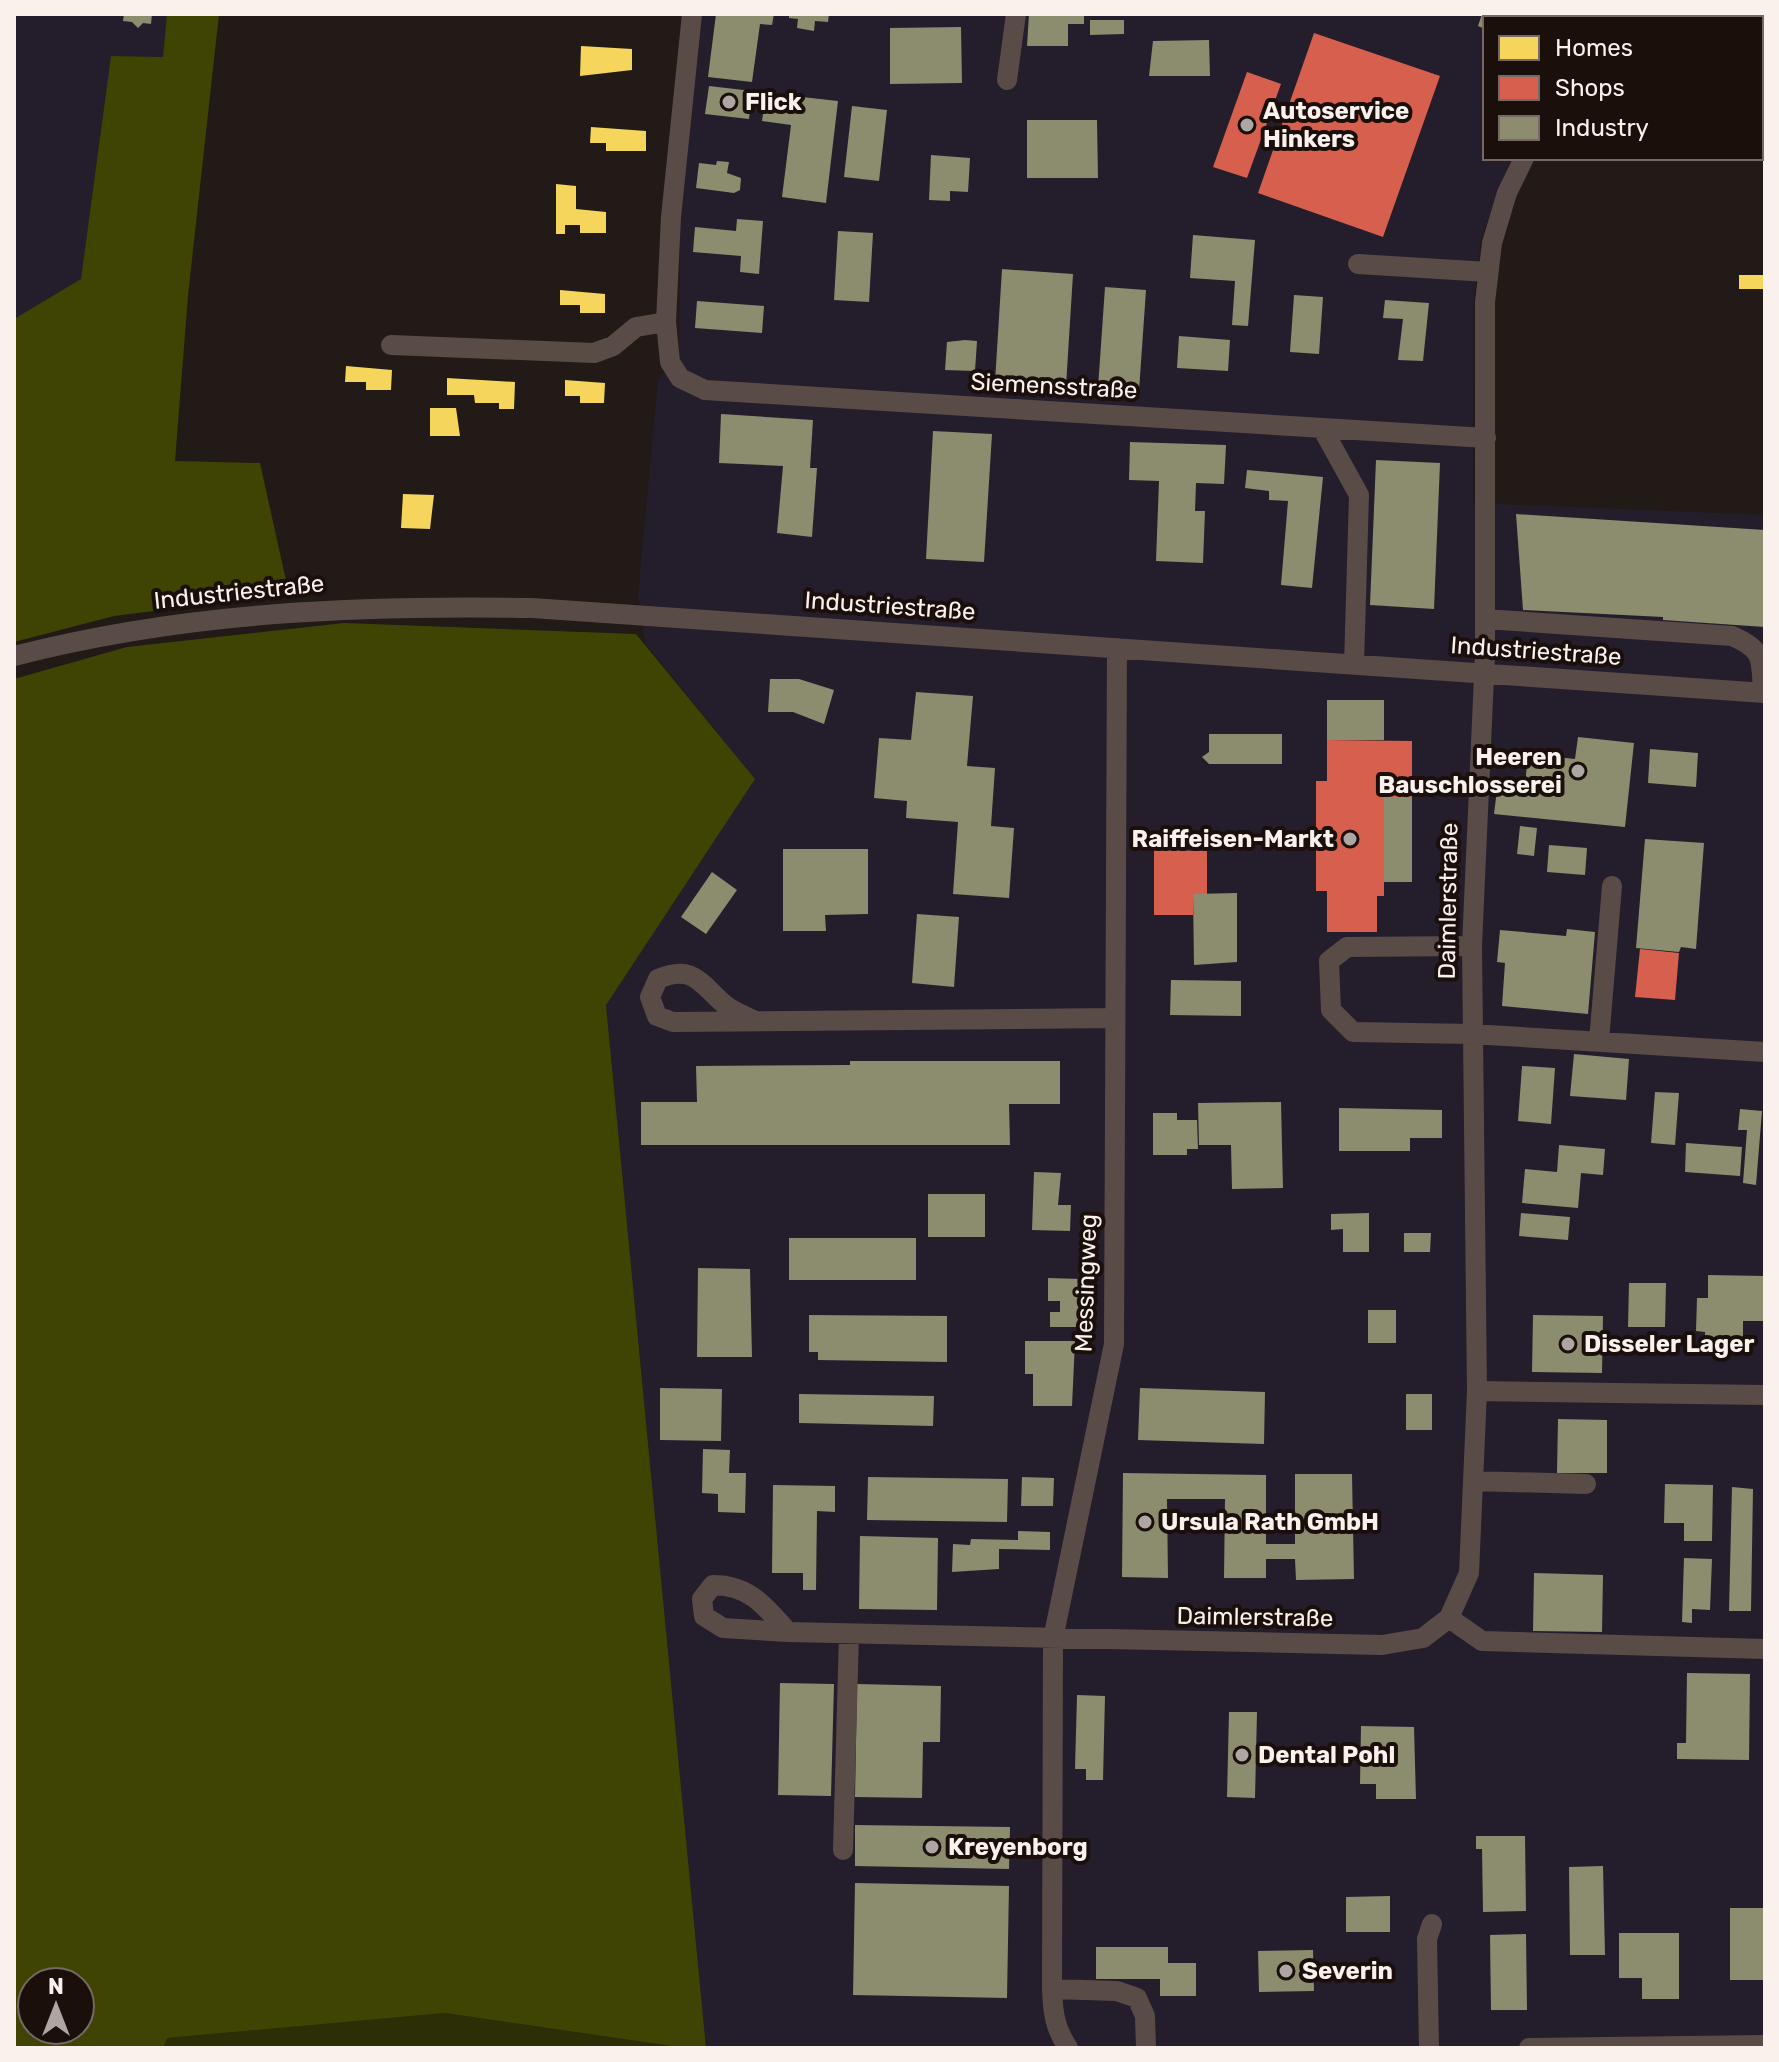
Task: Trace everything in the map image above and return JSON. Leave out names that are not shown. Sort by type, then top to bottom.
[{"type":"street","name":"Siemensstraße","points":[[692,14],[671,217],[666,322],[670,362],[680,378],[705,390],[1486,438]]},
{"type":"street","points":[[1007,80],[1016,14]]},
{"type":"street","points":[[1484,674],[1485,302],[1492,243],[1507,193],[1523,160]]},
{"type":"street","points":[[1358,264],[1488,272]]},
{"type":"street","points":[[391,345],[594,353],[613,346],[636,327],[666,322]]},
{"type":"street","points":[[1322,428],[1359,495],[1354,665]]},
{"type":"street","name":"Industriestraße","points":[[14,656],[118,632],[230,616],[431,606],[633,614],[1764,693]]},
{"type":"street","points":[[1485,619],[1732,636],[1753,645],[1761,659],[1764,693]]},
{"type":"street","name":"Messingweg","points":[[1069,2047],[1058,2036],[1053,2022],[1053,1639],[1114,1344],[1117,648]]},
{"type":"street","name":"Daimlerstraße","points":[[1053,1639],[1382,1645],[1423,1638],[1449,1618],[1469,1573],[1477,1391],[1472,946],[1484,674]]},
{"type":"street","points":[[1599,1041],[1612,886]]},
{"type":"street","points":[[1472,946],[1347,947],[1329,961],[1331,1010],[1353,1032],[1472,1034],[1765,1052]]},
{"type":"street","points":[[753,1020],[1115,1018]]},
{"type":"street","points":[[1477,1391],[1765,1395]]},
{"type":"street","points":[[1473,1481],[1586,1484]]},
{"type":"street","points":[[1449,1618],[1482,1641],[1765,1649]]},
{"type":"street","points":[[788,1632],[1053,1639]]},
{"type":"street","points":[[843,1850],[849,1634]]},
{"type":"street","points":[[1429,2048],[1427,1939],[1432,1924]]},
{"type":"street","points":[[1052,1989],[1117,1991],[1137,1998],[1145,2016],[1146,2048]]},
{"type":"street","points":[[1529,2048],[1765,2045]]},
{"type":"shaded area","points":[[14,14],[167,14],[163,57],[111,56],[81,279],[14,319]]},
{"type":"shaded area","points":[[167,14],[219,14],[188,296],[175,461],[260,463],[289,594],[114,616],[14,642],[14,319],[81,279],[111,56],[163,57]]},
{"type":"shaded area","points":[[700,14],[1571,14],[1483,16],[1483,160],[1510,160],[1481,239],[1474,300],[1473,503],[1765,515],[1765,2048],[706,2048],[606,1004],[755,779],[645,643],[638,596],[658,380],[679,351],[680,219]]},
{"type":"shaded area","points":[[344,623],[636,634],[755,779],[606,1005],[706,2048],[685,2048],[445,2013],[167,2038],[163,2048],[14,2048],[14,679],[127,647]]},
{"type":"green space","points":[[445,2013],[685,2048],[163,2048],[166,2038]]},
{"type":"building: Homes","points":[[581,46],[632,49],[632,70],[580,76]]},
{"type":"building: Homes","points":[[591,127],[646,131],[646,151],[606,151],[606,143],[590,143]]},
{"type":"building: Homes","points":[[556,184],[576,186],[576,209],[606,212],[606,233],[580,233],[580,225],[565,225],[565,234],[556,234]]},
{"type":"building: Homes","points":[[1739,275],[1765,275],[1765,289],[1739,289]]},
{"type":"building: Homes","points":[[560,290],[605,294],[605,313],[580,313],[580,305],[560,305]]},
{"type":"building: Homes","points":[[346,366],[392,370],[391,390],[366,390],[366,382],[345,382]]},
{"type":"building: Homes","points":[[447,378],[515,382],[514,409],[499,409],[499,403],[475,403],[474,395],[447,395]]},
{"type":"building: Homes","points":[[565,380],[605,383],[604,403],[580,403],[580,396],[565,396]]},
{"type":"building: Homes","points":[[430,408],[456,408],[460,436],[430,436]]},
{"type":"building: Homes","points":[[403,494],[434,495],[430,529],[401,528]]},
{"type":"building: Shops","points":[[1314,33],[1440,76],[1383,237],[1258,193]]},
{"type":"building: Shops","name":"Autoservice Hinkers","points":[[1247,72],[1281,84],[1247,178],[1213,167]]},
{"type":"building: Shops","name":"Raiffeisen-Markt","points":[[1327,740],[1412,741],[1412,797],[1384,797],[1384,896],[1377,896],[1377,932],[1327,932],[1327,891],[1316,891],[1316,781],[1327,781]]},
{"type":"building: Shops","points":[[1154,850],[1207,851],[1207,894],[1193,894],[1193,915],[1154,915]]},
{"type":"building: Shops","points":[[1640,949],[1679,953],[1675,1000],[1635,997]]},
{"type":"building: Industry","points":[[124,14],[152,14],[151,24],[143,23],[138,28],[132,22],[123,21]]},
{"type":"building: Industry","points":[[716,14],[774,14],[772,25],[760,24],[752,82],[708,77]]},
{"type":"building: Industry","points":[[789,14],[829,14],[828,22],[815,21],[814,31],[797,28],[798,19],[789,18]]},
{"type":"building: Industry","points":[[1029,14],[1084,14],[1084,24],[1068,24],[1068,46],[1027,46]]},
{"type":"building: Industry","points":[[1482,14],[1527,14],[1483,16],[1483,28],[1478,26]]},
{"type":"building: Industry","points":[[1090,20],[1124,20],[1124,34],[1090,35]]},
{"type":"building: Industry","points":[[961,27],[962,83],[890,84],[890,28]]},
{"type":"building: Industry","points":[[1209,40],[1210,76],[1149,76],[1153,41]]},
{"type":"building: Industry","name":"Flick","points":[[709,86],[752,91],[749,119],[705,114]]},
{"type":"building: Industry","points":[[766,93],[838,101],[826,203],[782,197],[791,125],[762,121]]},
{"type":"building: Industry","points":[[852,106],[887,110],[879,181],[844,177]]},
{"type":"building: Industry","points":[[1027,120],[1097,120],[1098,178],[1027,178]]},
{"type":"building: Industry","points":[[931,155],[970,158],[968,192],[950,191],[950,201],[929,200]]},
{"type":"building: Industry","points":[[717,161],[729,162],[727,173],[741,178],[740,190],[734,193],[696,188],[699,163],[716,165]]},
{"type":"building: Industry","points":[[737,219],[763,221],[759,274],[740,272],[741,256],[693,252],[695,227],[736,231]]},
{"type":"building: Industry","points":[[838,231],[873,233],[869,302],[834,300]]},
{"type":"building: Industry","points":[[1193,235],[1255,240],[1248,326],[1232,325],[1235,281],[1190,278]]},
{"type":"building: Industry","points":[[1002,269],[1073,274],[1066,386],[995,382]]},
{"type":"building: Industry","points":[[1105,287],[1146,290],[1139,391],[1098,388]]},
{"type":"building: Industry","points":[[1294,295],[1323,297],[1319,354],[1290,352]]},
{"type":"building: Industry","points":[[1385,300],[1429,303],[1423,361],[1398,360],[1403,319],[1383,318]]},
{"type":"building: Industry","points":[[697,301],[764,306],[762,333],[695,328]]},
{"type":"building: Industry","points":[[1179,336],[1230,340],[1228,371],[1177,368]]},
{"type":"building: Industry","points":[[977,341],[975,371],[945,370],[947,342]]},
{"type":"building: Industry","points":[[721,414],[813,420],[810,468],[817,468],[812,537],[777,533],[783,466],[719,463]]},
{"type":"building: Industry","points":[[933,431],[992,434],[984,562],[926,559]]},
{"type":"building: Industry","points":[[1130,442],[1226,445],[1224,484],[1196,483],[1195,511],[1205,511],[1203,563],[1156,561],[1159,481],[1129,480]]},
{"type":"building: Industry","points":[[1376,460],[1440,463],[1434,609],[1370,605]]},
{"type":"building: Industry","points":[[1247,470],[1323,477],[1312,588],[1281,585],[1288,501],[1269,500],[1269,491],[1245,488]]},
{"type":"building: Industry","points":[[1516,514],[1765,530],[1765,627],[1663,620],[1663,617],[1523,610]]},
{"type":"building: Industry","points":[[770,679],[799,679],[834,690],[824,724],[793,712],[768,712]]},
{"type":"building: Industry","points":[[916,692],[973,696],[967,766],[995,768],[991,826],[1014,828],[1009,898],[953,894],[958,822],[906,818],[907,801],[874,798],[879,738],[911,740]]},
{"type":"building: Industry","points":[[1327,700],[1384,700],[1384,740],[1327,740]]},
{"type":"building: Industry","points":[[1209,734],[1282,734],[1282,764],[1209,764],[1202,757],[1209,752]]},
{"type":"building: Industry","name":"Heeren Bauschlosserei","points":[[1578,737],[1634,743],[1625,827],[1494,814],[1498,782],[1525,785],[1528,754],[1575,759]]},
{"type":"building: Industry","points":[[1650,749],[1698,753],[1696,787],[1648,783]]},
{"type":"building: Industry","points":[[1384,797],[1412,797],[1412,882],[1384,882]]},
{"type":"building: Industry","points":[[1520,826],[1537,828],[1534,856],[1517,854]]},
{"type":"building: Industry","points":[[1645,839],[1704,843],[1696,949],[1681,947],[1679,952],[1636,948]]},
{"type":"building: Industry","points":[[1549,845],[1587,848],[1585,875],[1547,872]]},
{"type":"building: Industry","points":[[783,849],[868,849],[868,914],[825,915],[826,931],[783,931]]},
{"type":"building: Industry","points":[[712,872],[737,890],[706,934],[681,917]]},
{"type":"building: Industry","points":[[1237,893],[1237,962],[1194,965],[1193,894]]},
{"type":"building: Industry","points":[[917,914],[959,917],[954,987],[912,983]]},
{"type":"building: Industry","points":[[1567,929],[1595,932],[1588,1014],[1502,1006],[1505,963],[1497,962],[1500,930],[1566,936]]},
{"type":"building: Industry","points":[[1171,980],[1241,981],[1241,1016],[1170,1015]]},
{"type":"building: Industry","points":[[1574,1054],[1629,1059],[1626,1100],[1570,1096]]},
{"type":"building: Industry","points":[[850,1061],[1060,1061],[1060,1104],[1009,1104],[1010,1145],[641,1145],[641,1102],[697,1102],[696,1066],[850,1065]]},
{"type":"building: Industry","points":[[1522,1066],[1555,1068],[1551,1124],[1518,1121]]},
{"type":"building: Industry","points":[[1655,1092],[1679,1093],[1675,1145],[1651,1143]]},
{"type":"building: Industry","points":[[1281,1102],[1283,1188],[1232,1189],[1231,1145],[1199,1145],[1198,1103]]},
{"type":"building: Industry","points":[[1339,1108],[1442,1110],[1442,1138],[1410,1138],[1410,1151],[1339,1151]]},
{"type":"building: Industry","points":[[1740,1109],[1762,1111],[1756,1185],[1743,1183],[1747,1130],[1738,1130]]},
{"type":"building: Industry","points":[[1153,1113],[1177,1113],[1177,1120],[1197,1120],[1198,1149],[1187,1149],[1187,1155],[1153,1155]]},
{"type":"building: Industry","points":[[1686,1143],[1742,1147],[1740,1176],[1685,1172]]},
{"type":"building: Industry","points":[[1559,1145],[1605,1149],[1603,1175],[1581,1173],[1578,1208],[1522,1203],[1525,1169],[1557,1172]]},
{"type":"building: Industry","points":[[1034,1172],[1061,1173],[1058,1205],[1071,1205],[1070,1231],[1032,1230]]},
{"type":"building: Industry","points":[[928,1194],[985,1194],[985,1237],[928,1237]]},
{"type":"building: Industry","points":[[1369,1213],[1369,1252],[1343,1252],[1343,1229],[1331,1230],[1331,1214]]},
{"type":"building: Industry","points":[[1521,1213],[1570,1217],[1568,1240],[1519,1236]]},
{"type":"building: Industry","points":[[1404,1233],[1431,1233],[1430,1252],[1404,1252]]},
{"type":"building: Industry","points":[[789,1238],[916,1238],[916,1280],[789,1280]]},
{"type":"building: Industry","points":[[698,1268],[750,1269],[752,1357],[697,1357]]},
{"type":"building: Industry","points":[[1708,1275],[1765,1276],[1765,1321],[1743,1321],[1743,1338],[1705,1337],[1705,1332],[1696,1331],[1697,1298],[1708,1298]]},
{"type":"building: Industry","points":[[1048,1278],[1082,1279],[1078,1327],[1050,1327],[1050,1312],[1060,1312],[1060,1301],[1048,1301]]},
{"type":"building: Industry","points":[[1629,1283],[1666,1283],[1665,1327],[1628,1327]]},
{"type":"building: Industry","points":[[1368,1310],[1396,1310],[1396,1343],[1368,1343]]},
{"type":"building: Industry","points":[[809,1315],[947,1316],[947,1362],[818,1360],[818,1352],[809,1352]]},
{"type":"building: Industry","name":"Disseler Lager","points":[[1533,1315],[1603,1316],[1602,1373],[1532,1372]]},
{"type":"building: Industry","points":[[1025,1341],[1075,1341],[1072,1406],[1033,1406],[1033,1374],[1025,1374]]},
{"type":"building: Industry","points":[[660,1388],[722,1389],[721,1441],[660,1440]]},
{"type":"building: Industry","points":[[1140,1388],[1265,1392],[1264,1444],[1138,1440]]},
{"type":"building: Industry","points":[[799,1394],[934,1396],[933,1426],[799,1423]]},
{"type":"building: Industry","points":[[1406,1394],[1432,1394],[1432,1430],[1406,1430]]},
{"type":"building: Industry","points":[[1558,1419],[1607,1420],[1607,1473],[1557,1473]]},
{"type":"building: Industry","points":[[703,1449],[730,1450],[729,1473],[746,1473],[745,1513],[718,1512],[718,1494],[702,1493]]},
{"type":"building: Industry","name":"Ursula Rath GmbH","points":[[1123,1473],[1266,1475],[1266,1544],[1295,1544],[1295,1474],[1352,1474],[1354,1579],[1296,1580],[1295,1559],[1266,1559],[1266,1578],[1224,1578],[1225,1499],[1167,1499],[1168,1578],[1122,1577]]},
{"type":"building: Industry","points":[[868,1477],[1008,1479],[1007,1522],[867,1520]]},
{"type":"building: Industry","points":[[1022,1477],[1054,1478],[1053,1506],[1021,1506]]},
{"type":"building: Industry","points":[[1665,1484],[1713,1485],[1712,1541],[1684,1541],[1684,1523],[1664,1523]]},
{"type":"building: Industry","points":[[773,1485],[835,1486],[835,1512],[817,1511],[816,1590],[803,1590],[803,1573],[772,1573]]},
{"type":"building: Industry","points":[[1732,1487],[1753,1489],[1751,1611],[1729,1611]]},
{"type":"building: Industry","points":[[1018,1531],[1050,1532],[1050,1550],[999,1549],[999,1569],[952,1572],[953,1544],[970,1545],[971,1539],[1018,1540]]},
{"type":"building: Industry","points":[[860,1536],[938,1538],[937,1610],[859,1609]]},
{"type":"building: Industry","points":[[1684,1558],[1712,1559],[1710,1610],[1692,1609],[1692,1623],[1682,1622]]},
{"type":"building: Industry","points":[[1534,1573],[1603,1575],[1602,1632],[1533,1631]]},
{"type":"building: Industry","points":[[1687,1673],[1750,1674],[1749,1760],[1677,1759],[1677,1743],[1686,1743]]},
{"type":"building: Industry","points":[[780,1683],[834,1684],[831,1796],[778,1795]]},
{"type":"building: Industry","points":[[857,1684],[941,1686],[940,1742],[923,1742],[922,1798],[855,1797]]},
{"type":"building: Industry","points":[[1077,1695],[1105,1696],[1103,1780],[1086,1780],[1086,1769],[1075,1769]]},
{"type":"building: Industry","name":"Dental Pohl","points":[[1229,1712],[1257,1712],[1255,1798],[1227,1797]]},
{"type":"building: Industry","points":[[1361,1726],[1414,1727],[1416,1799],[1376,1799],[1376,1784],[1360,1784]]},
{"type":"building: Industry","name":"Kreyenborg","points":[[855,1825],[1010,1827],[1009,1869],[855,1866]]},
{"type":"building: Industry","points":[[1476,1836],[1525,1836],[1526,1911],[1483,1912],[1482,1849],[1476,1849]]},
{"type":"building: Industry","points":[[1603,1866],[1605,1955],[1570,1955],[1569,1867]]},
{"type":"building: Industry","points":[[855,1883],[1009,1886],[1007,1998],[853,1995]]},
{"type":"building: Industry","points":[[1390,1896],[1390,1932],[1346,1932],[1346,1897]]},
{"type":"building: Industry","points":[[1730,1908],[1765,1908],[1765,1980],[1730,1980]]},
{"type":"building: Industry","points":[[1619,1933],[1679,1933],[1679,1999],[1642,1999],[1642,1978],[1619,1978]]},
{"type":"building: Industry","points":[[1526,1934],[1527,2010],[1491,2010],[1490,1935]]},
{"type":"building: Industry","points":[[1096,1947],[1168,1947],[1168,1963],[1196,1963],[1196,1996],[1160,1996],[1160,1979],[1096,1979]]},
{"type":"building: Industry","name":"Severin","points":[[1313,1950],[1314,1991],[1259,1992],[1258,1951]]},
{"type":"place","name":"Flick","points":[[729,102]]},
{"type":"place","name":"Autoservice Hinkers","points":[[1247,125]]},
{"type":"place","name":"Heeren Bauschlosserei","points":[[1578,771]]},
{"type":"place","name":"Raiffeisen-Markt","points":[[1350,839]]},
{"type":"place","name":"Disseler Lager","points":[[1568,1344]]},
{"type":"place","name":"Ursula Rath GmbH","points":[[1145,1522]]},
{"type":"place","name":"Dental Pohl","points":[[1242,1755]]},
{"type":"place","name":"Kreyenborg","points":[[932,1847]]},
{"type":"place","name":"Severin","points":[[1286,1971]]}]
